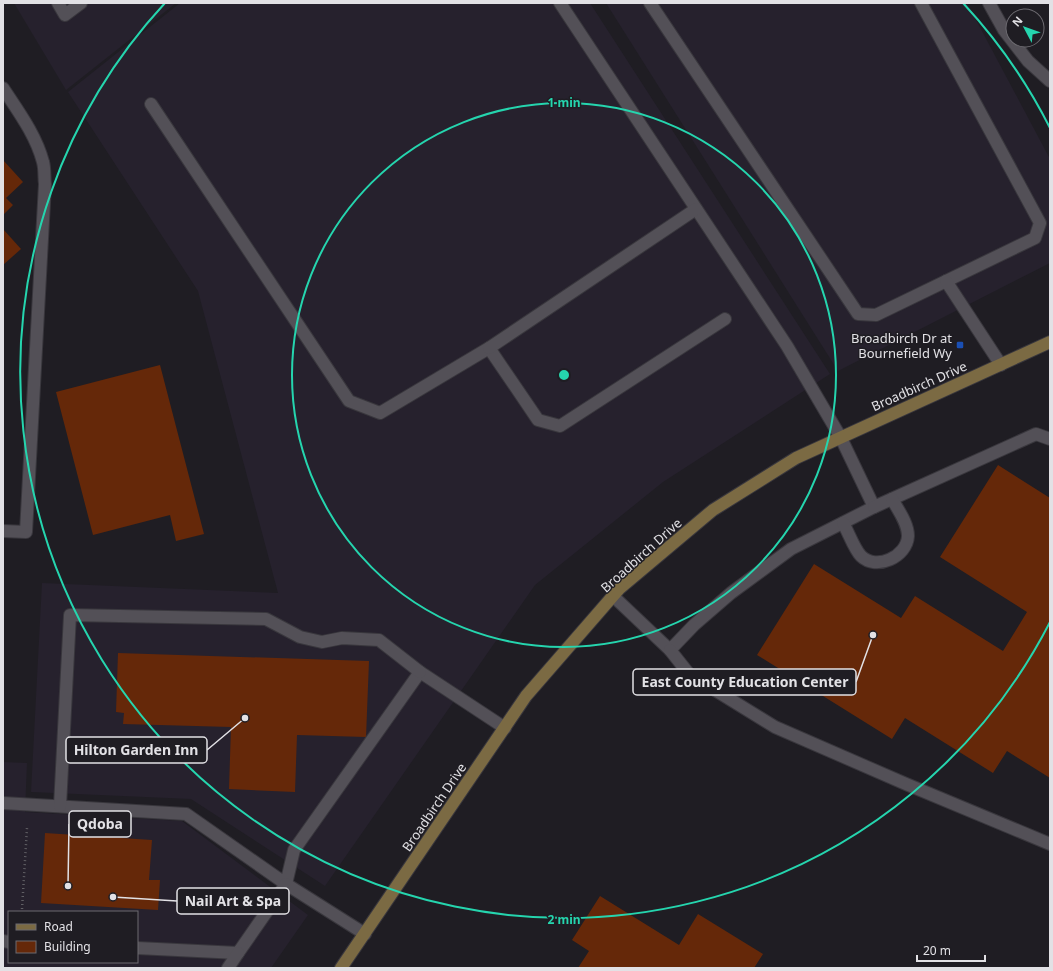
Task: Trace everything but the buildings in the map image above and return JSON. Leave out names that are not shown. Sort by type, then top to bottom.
[{"type":"street","name":"Broadbirch Drive","points":[[342,968],[526,696],[619,590],[713,510],[796,458],[1050,342]]},
{"type":"lane","points":[[58,3],[65,16],[81,3]]},
{"type":"lane","points":[[560,3],[787,346],[841,438],[874,508]]},
{"type":"lane","points":[[650,3],[858,314],[876,315],[1035,238],[1040,223],[921,3]]},
{"type":"lane","points":[[989,3],[1004,30],[1028,61],[1050,81]]},
{"type":"lane","points":[[3,88],[38,146],[44,163],[45,184],[26,532],[3,531]]},
{"type":"lane","points":[[151,104],[349,401],[380,413],[489,348],[696,208]]},
{"type":"lane","points":[[946,281],[1001,365]]},
{"type":"lane","points":[[489,348],[538,420],[560,426],[725,319]]},
{"type":"lane","points":[[670,650],[694,625],[731,593],[791,549],[892,499],[1036,434],[1050,439]]},
{"type":"lane","points":[[843,523],[860,556],[876,563],[894,558],[906,545],[908,537],[907,528],[892,499]]},
{"type":"lane","points":[[613,596],[670,650],[689,674],[775,727],[1050,844]]},
{"type":"lane","points":[[60,806],[70,615],[266,620],[300,637],[322,642],[342,638],[380,640],[420,672],[505,728]]},
{"type":"lane","points":[[228,968],[286,884],[294,850],[420,672]]},
{"type":"lane","points":[[3,803],[186,814],[286,884],[365,934]]},
{"type":"lane","points":[[138,948],[238,953]]},
{"type":"path","points":[[22,909],[27,828]]},
{"type":"shaded area","points":[[14,3],[176,3],[66,90]]},
{"type":"shaded area","points":[[180,3],[590,3],[830,374],[663,482],[535,585],[325,886],[191,799],[31,792],[42,583],[278,593],[198,291],[68,92]]},
{"type":"shaded area","points":[[606,3],[967,3],[1050,159],[1050,263],[838,371]]},
{"type":"shaded area","points":[[3,762],[27,763],[25,812],[182,821],[308,915],[271,968],[3,968]]},
{"type":"place","name":"Broadbirch Dr at Bournefield Wy","points":[[960,345]]},
{"type":"place","name":"East County Education Center","points":[[873,635]]},
{"type":"place","name":"Hilton Garden Inn","points":[[245,718]]},
{"type":"place","name":"Qdoba","points":[[68,886]]},
{"type":"place","name":"Nail Art & Spa","points":[[113,897]]}]
